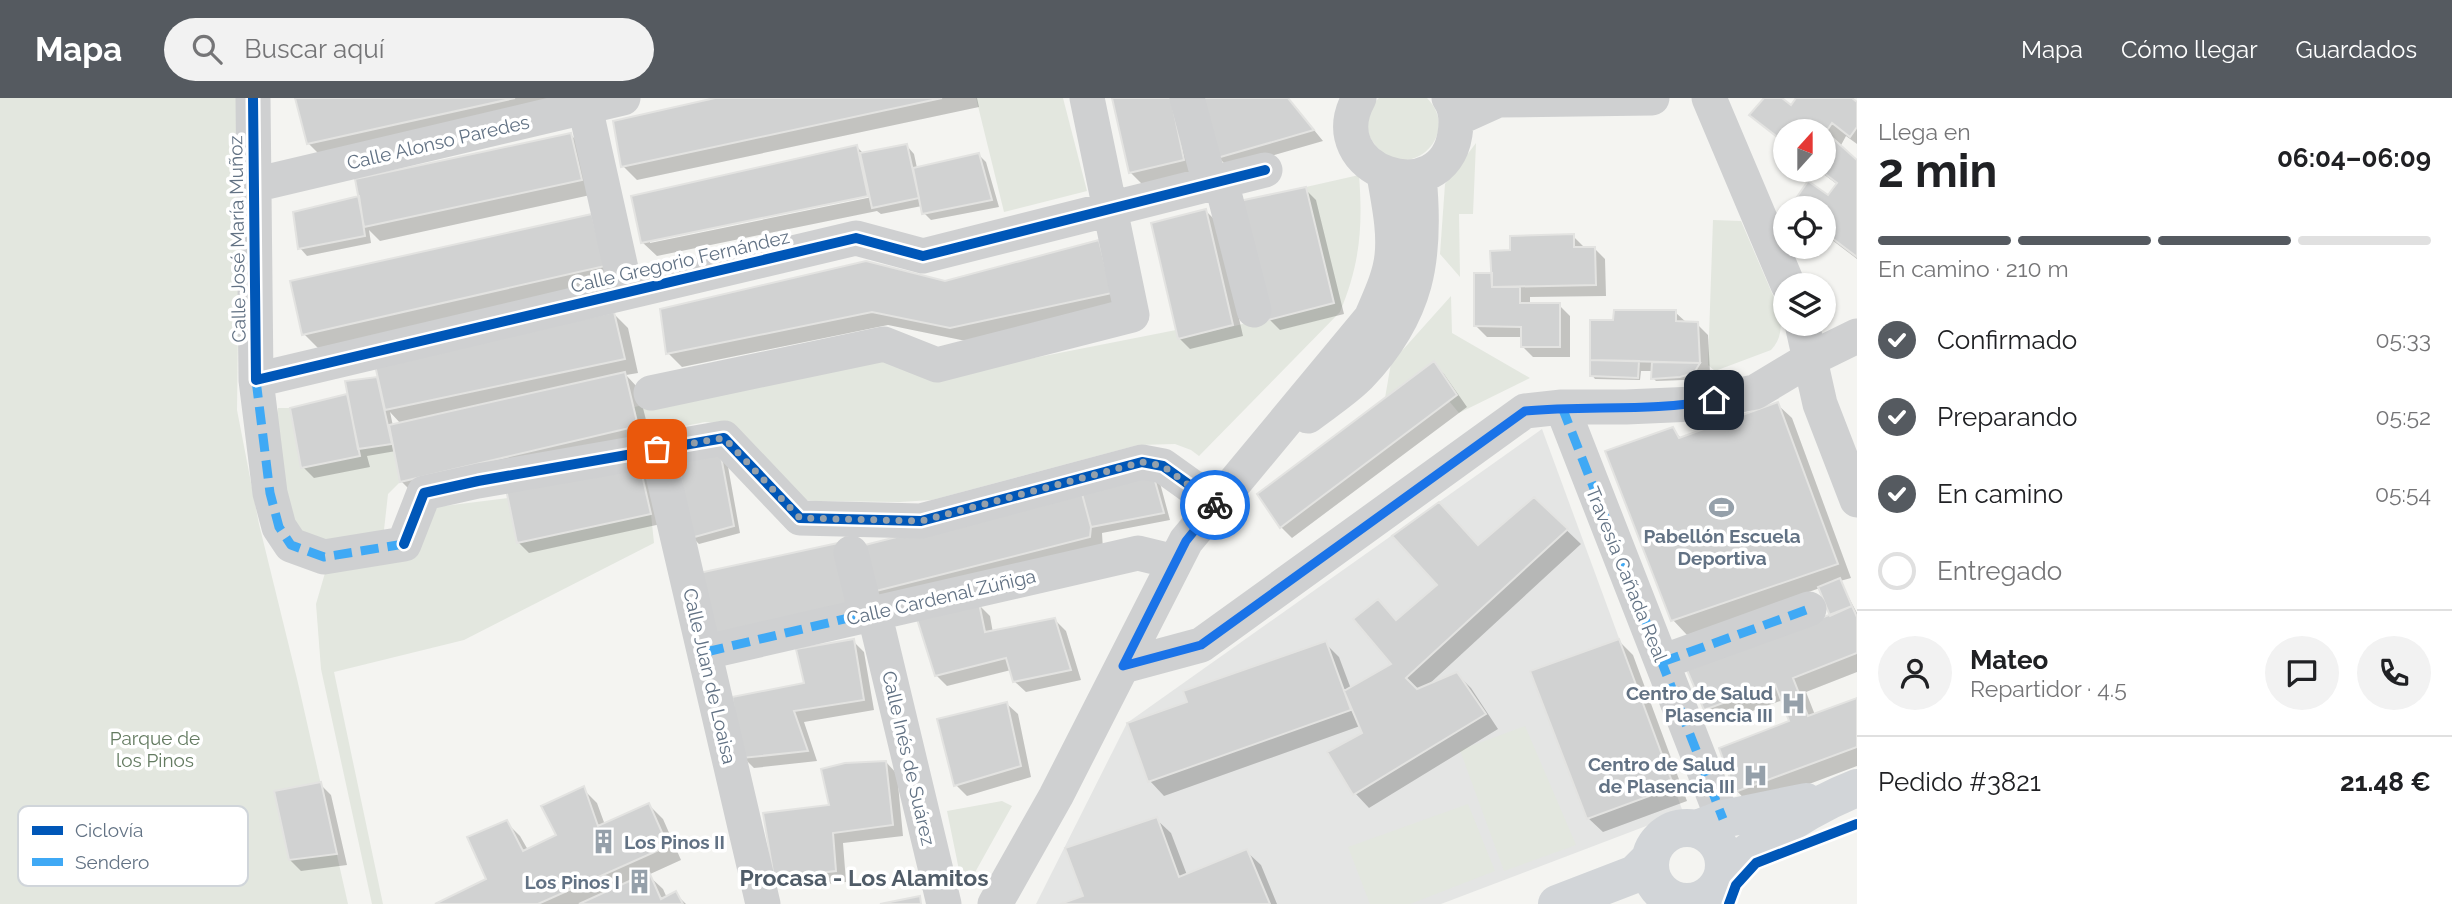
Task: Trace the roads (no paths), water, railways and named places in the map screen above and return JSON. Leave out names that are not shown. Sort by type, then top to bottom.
[{"type":"main road","points":[[1846,792],[1763,839],[1699,896],[1661,893],[1654,883],[1649,860],[1653,848],[1661,838],[1672,831],[1846,792]]},
{"type":"main road","points":[[1699,896],[1724,855],[1709,834],[1710,824]]},
{"type":"main road","points":[[1557,904],[1635,874],[1649,860]]},
{"type":"street","name":"Calle José María Muñoz","points":[[253,98],[256,380],[270,493],[279,527],[291,545],[324,557],[404,544],[424,493],[657,449]]},
{"type":"street","name":"Calle Alonso Paredes","points":[[254,185],[584,103],[623,98]]},
{"type":"street","points":[[651,393],[884,344],[937,365],[1132,315],[1087,98]]},
{"type":"street","points":[[1187,98],[1254,310]]},
{"type":"street","points":[[1349,103],[1351,132],[1357,150],[1368,164],[1384,174],[1401,178],[1419,176],[1434,169],[1446,157],[1471,104],[1652,98]]},
{"type":"street","points":[[1709,98],[1783,273]]},
{"type":"street","points":[[584,103],[626,291]]},
{"type":"street","name":"Calle Gregorio Fernández","points":[[256,380],[856,238],[923,256],[1265,170]]},
{"type":"street","points":[[995,904],[1056,796],[1186,541],[1371,318],[1384,287],[1392,256],[1384,174]]},
{"type":"street","points":[[1250,462],[1358,377],[1396,331],[1413,293],[1421,256],[1419,176]]},
{"type":"street","points":[[1805,336],[1820,404],[1857,500]]},
{"type":"street","points":[[1123,666],[1201,645],[1525,411],[1562,407],[1626,408],[1694,404],[1755,392],[1810,359],[1857,337]]},
{"type":"street","name":"Travesía Cañada Real","points":[[1562,407],[1662,662],[1710,824]]},
{"type":"street","points":[[657,449],[724,438],[800,518],[921,521],[1142,462],[1163,466],[1216,504]]},
{"type":"street","name":"Calle Juan de Loaisa","points":[[657,449],[763,904]]},
{"type":"street","name":"Calle Inés de Suárez","points":[[851,553],[870,613],[944,904]]},
{"type":"street","name":"Calle Cardenal Zúñiga","points":[[706,652],[1138,553],[1175,562]]},
{"type":"street","points":[[1662,662],[1809,609]]},
{"type":"place","name":"Pabellón Escuela Deportiva","points":[[1722,508]]},
{"type":"place","name":"Centro de Salud Plasencia III","points":[[1793,704]]},
{"type":"place","name":"Centro de Salud de Plasencia III","points":[[1755,775]]},
{"type":"place","name":"Los Pinos II","points":[[604,842]]},
{"type":"place","name":"Los Pinos I","points":[[640,882]]},
{"type":"district","name":"Procasa - Los Alamitos","points":[[864,877]]},
{"type":"park label","name":"Parque de los Pinos","points":[[155,749]]}]
